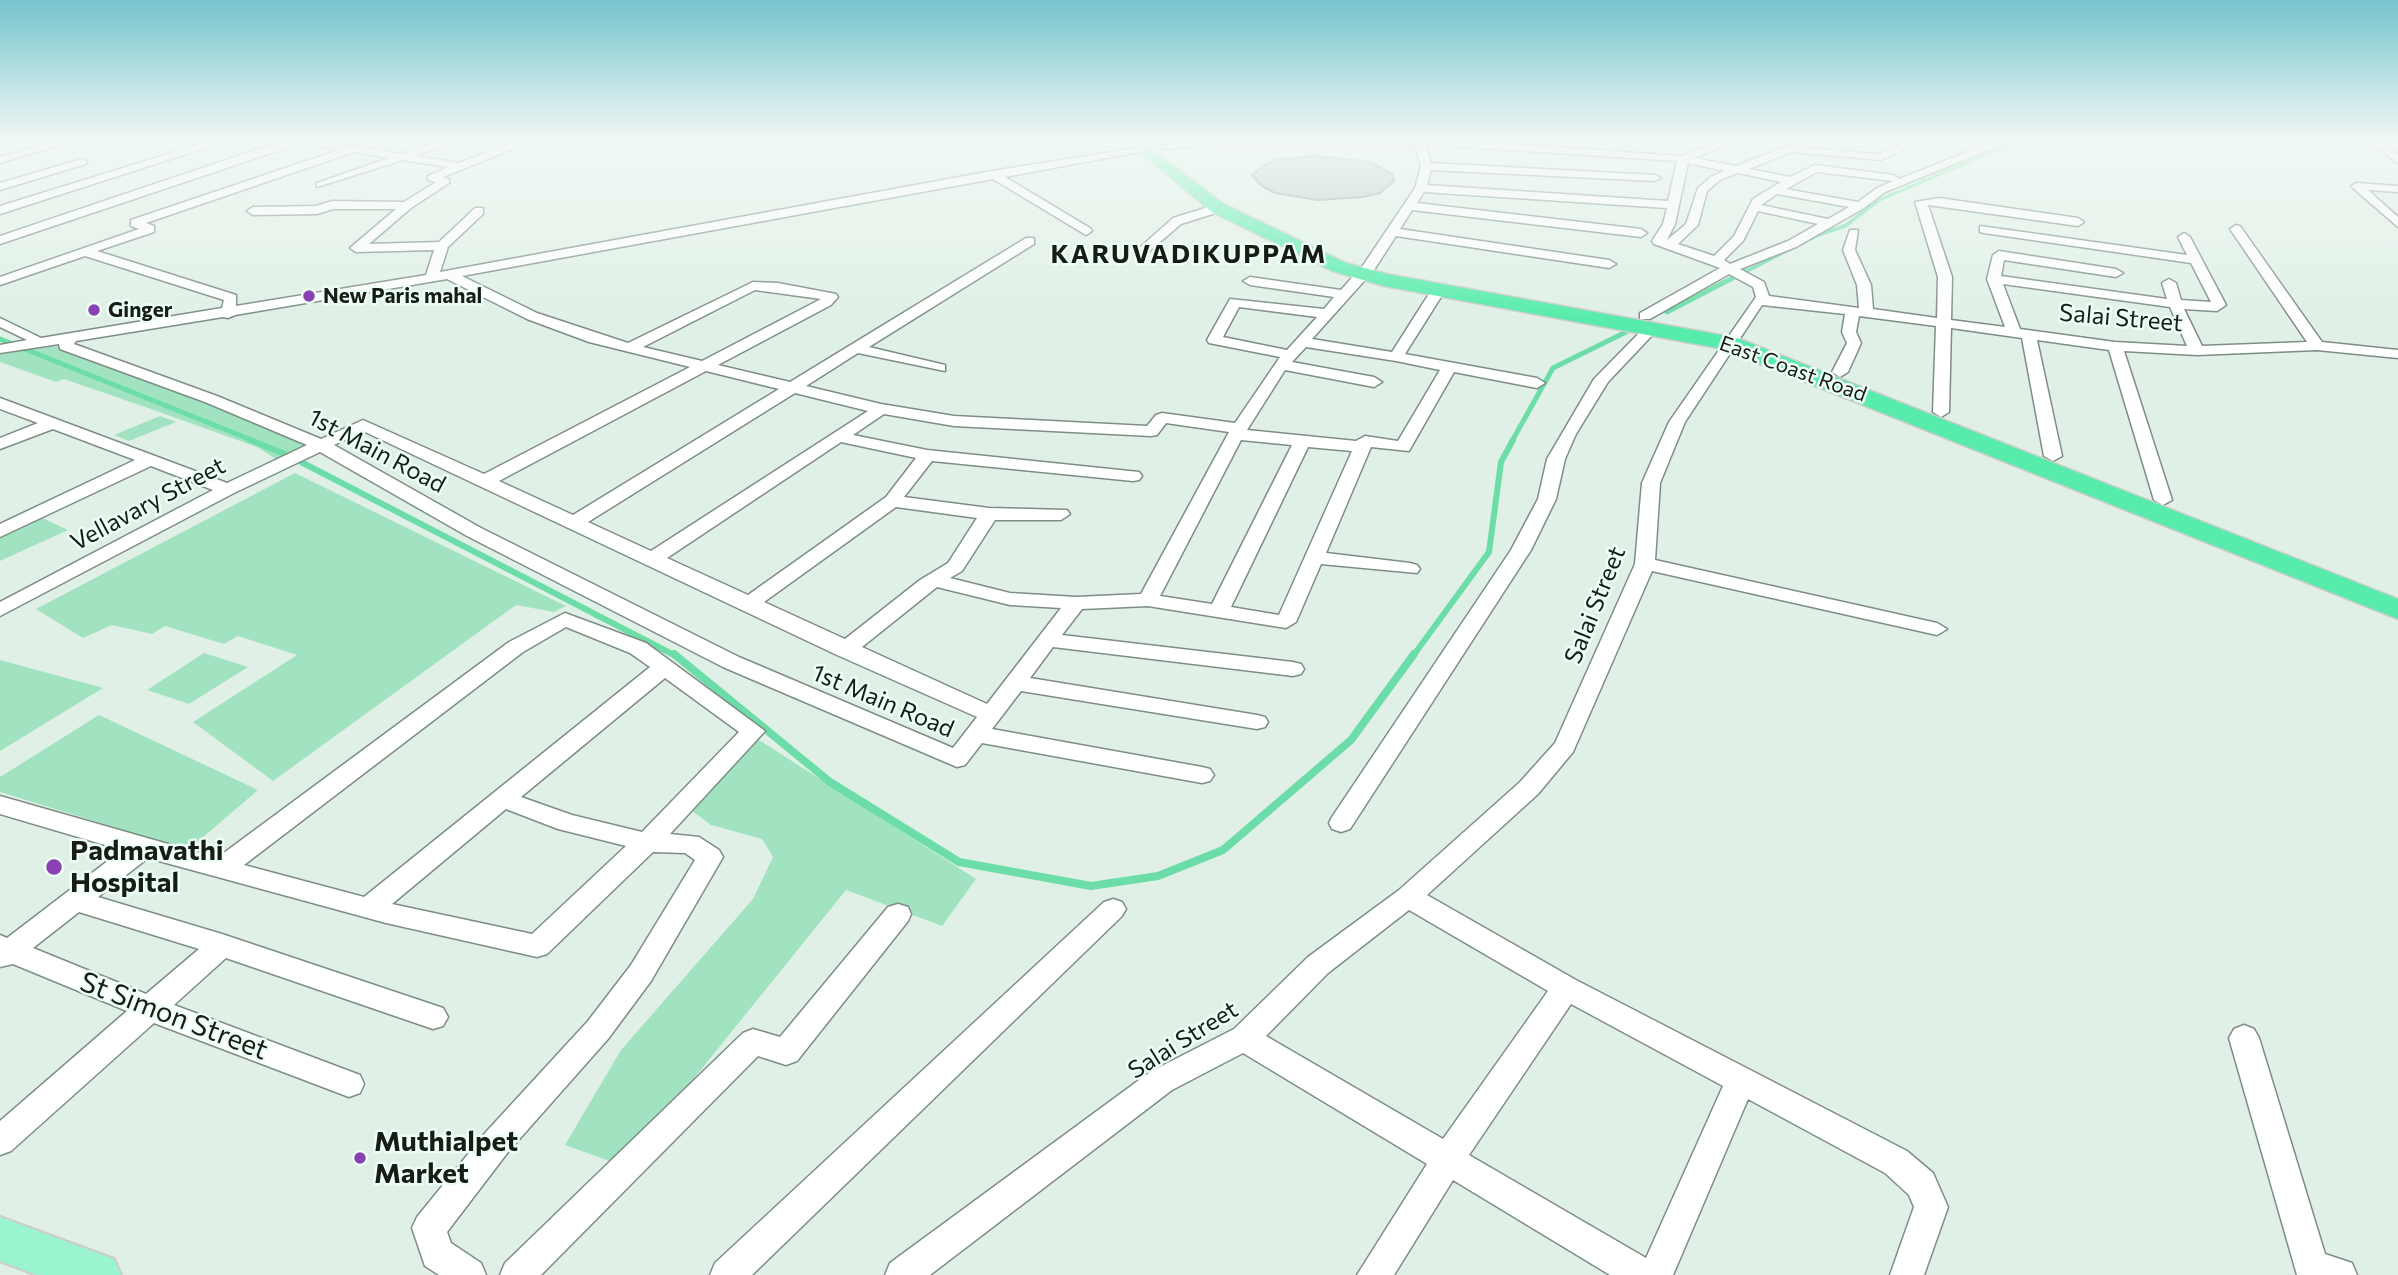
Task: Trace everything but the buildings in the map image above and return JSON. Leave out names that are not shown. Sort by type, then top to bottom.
[{"type":"highway","name":"East Coast Road","points":[[1210,200],[1219,208],[1303,252],[1366,271],[1439,289],[1649,321]]},
{"type":"highway","name":"East Coast Road","points":[[1230,200],[1248,212],[1366,271],[1732,338],[1840,372],[2398,593]]},
{"type":"highway","name":"East Coast Road","points":[[1732,338],[2398,610]]},
{"type":"main road","points":[[0,1239],[98,1275]]},
{"type":"street","points":[[0,210],[34,200]]},
{"type":"street","points":[[0,240],[122,200]]},
{"type":"street","points":[[0,281],[150,229],[135,223],[205,200]]},
{"type":"street","points":[[253,211],[317,210],[340,200]]},
{"type":"street","points":[[417,200],[356,248],[442,246]]},
{"type":"street","points":[[0,342],[228,314],[855,200]]},
{"type":"street","points":[[1034,200],[1086,231]]},
{"type":"street","points":[[1148,600],[1238,431],[1293,354],[1366,271],[1413,200]]},
{"type":"street","points":[[1592,200],[1674,205]]},
{"type":"street","points":[[1675,200],[1670,225],[1658,241],[1716,261],[1761,293]]},
{"type":"street","points":[[1669,245],[1692,225],[1700,200]]},
{"type":"street","points":[[1716,261],[1739,238],[1759,200]]},
{"type":"street","points":[[1825,200],[1860,206]]},
{"type":"street","points":[[1341,823],[1521,550],[1547,499],[1556,459],[1568,433],[1602,379],[1649,321],[1732,270],[1792,244],[1869,200]]},
{"type":"street","points":[[1941,412],[1945,277],[1920,205],[1924,200],[2078,222]]},
{"type":"street","points":[[2372,200],[2398,222]]},
{"type":"street","points":[[332,205],[407,206]]},
{"type":"street","points":[[1409,206],[1641,233]]},
{"type":"street","points":[[1971,206],[1998,255],[1994,279],[2022,335],[2053,456]]},
{"type":"street","points":[[1754,207],[1830,223]]},
{"type":"street","points":[[1142,251],[1177,221],[1219,208]]},
{"type":"street","points":[[432,278],[442,246],[479,211]]},
{"type":"street","points":[[1984,229],[2194,260]]},
{"type":"street","points":[[2235,229],[2316,346]]},
{"type":"street","points":[[1394,232],[1609,264]]},
{"type":"street","points":[[1840,372],[1854,343],[1849,332],[1859,314],[1864,285],[1849,250],[1854,233]]},
{"type":"street","points":[[1994,279],[2175,304],[2219,305],[2184,237]]},
{"type":"street","points":[[573,523],[1030,241]]},
{"type":"street","points":[[83,251],[231,298],[228,314]]},
{"type":"street","points":[[1998,255],[2116,273]]},
{"type":"street","points":[[449,275],[532,316],[594,340],[881,409],[954,421],[1151,431],[1161,418],[1302,441],[1361,447]]},
{"type":"street","points":[[1250,281],[1345,295]]},
{"type":"street","points":[[2169,283],[2175,304],[2197,351]]},
{"type":"street","points":[[483,482],[831,297],[778,287],[753,286],[629,348]]},
{"type":"street","points":[[1396,357],[1439,289]]},
{"type":"street","name":"Salai Street","points":[[902,1275],[1161,1081],[1244,1038],[1318,965],[1408,897],[1529,788],[1565,746],[1645,564],[1651,483],[1677,422],[1761,293],[1859,314],[2115,346],[2197,351],[2316,346],[2398,354]]},
{"type":"street","points":[[1328,314],[1235,302],[1214,340],[1293,354],[1396,357],[1536,383]]},
{"type":"street","points":[[0,322],[34,338]]},
{"type":"street","points":[[0,349],[72,335]]},
{"type":"street","name":"1st Main Road","points":[[72,335],[65,346],[211,399],[321,445],[474,532],[731,662],[957,760],[1076,603]]},
{"type":"street","points":[[2115,346],[2164,500]]},
{"type":"street","points":[[855,348],[940,368]]},
{"type":"street","points":[[1293,354],[1374,383]]},
{"type":"street","points":[[934,580],[1010,599],[1076,603],[1148,600],[1286,622],[1361,447],[1365,441],[1403,447],[1449,366]]},
{"type":"street","points":[[0,403],[228,489]]},
{"type":"street","points":[[652,559],[881,409]]},
{"type":"street","points":[[0,444],[52,423]]},
{"type":"street","name":"Vellavary Street","points":[[0,610],[228,489],[363,425],[483,482]]},
{"type":"street","points":[[839,437],[927,456],[1132,476]]},
{"type":"street","points":[[1219,611],[1302,441]]},
{"type":"street","points":[[749,604],[892,501],[927,456]]},
{"type":"street","points":[[0,530],[149,460]]},
{"type":"street","points":[[483,482],[991,715]]},
{"type":"street","points":[[892,501],[989,514],[1061,514]]},
{"type":"street","points":[[845,650],[934,580],[955,567],[989,514]]},
{"type":"street","points":[[1314,557],[1410,569]]},
{"type":"street","points":[[1645,564],[1937,629]]},
{"type":"street","points":[[0,805],[222,869],[369,908],[537,946],[647,842],[752,731],[638,648],[565,619],[516,647],[222,869]]},
{"type":"street","points":[[1048,640],[1293,669]]},
{"type":"street","points":[[369,908],[664,667]]},
{"type":"street","points":[[1015,683],[1256,722]]},
{"type":"street","points":[[976,734],[1202,775]]},
{"type":"street","points":[[469,1275],[437,1254],[429,1227],[498,1142],[598,1030],[640,973],[710,857],[690,844],[647,842],[567,823],[503,799]]},
{"type":"street","points":[[4,951],[144,847]]},
{"type":"street","points":[[1408,897],[1566,988],[1896,1163],[1921,1184],[1931,1207],[1907,1275]]},
{"type":"street","points":[[75,900],[222,945],[433,1017]]},
{"type":"street","points":[[727,1275],[1113,909]]},
{"type":"street","points":[[517,1275],[753,1042],[786,1052],[898,914]]},
{"type":"street","points":[[0,1141],[222,945]]},
{"type":"street","name":"St Simon Street","points":[[4,951],[349,1084]]},
{"type":"street","points":[[1374,1275],[1448,1159],[1566,988]]},
{"type":"street","points":[[1244,1038],[1642,1275]]},
{"type":"street","points":[[2244,1038],[2322,1272]]},
{"type":"street","points":[[1656,1275],[1740,1082]]},
{"type":"green space","points":[[57,346],[313,445],[279,461],[257,447],[148,408],[64,379],[56,382],[0,362],[0,354]]},
{"type":"green space","points":[[160,416],[176,422],[129,441],[114,435]]},
{"type":"green space","points":[[295,473],[566,606],[554,612],[516,605],[273,781],[193,722],[297,655],[238,636],[224,644],[165,626],[152,634],[112,625],[83,638],[36,609]]},
{"type":"green space","points":[[42,518],[68,530],[0,561],[0,532]]},
{"type":"green space","points":[[204,653],[248,667],[189,704],[147,690]]},
{"type":"green space","points":[[0,660],[103,688],[0,751]]},
{"type":"green space","points":[[99,715],[258,790],[188,850],[0,792],[0,777]]},
{"type":"green space","points":[[756,738],[976,879],[942,926],[846,890],[653,1129],[615,1163],[565,1145],[621,1050],[753,899],[773,857],[762,839],[711,825],[691,810]]},
{"type":"waterway","points":[[1743,273],[1818,235],[1845,226],[1880,200]]},
{"type":"waterway","points":[[1667,312],[1746,271]]},
{"type":"waterway","points":[[1512,441],[1553,368],[1626,332]]},
{"type":"waterway","points":[[0,339],[254,441]]},
{"type":"waterway","points":[[250,440],[285,454]]},
{"type":"waterway","points":[[1413,656],[1489,552],[1501,462],[1513,440]]},
{"type":"waterway","points":[[301,462],[676,656]]},
{"type":"waterway","points":[[674,654],[830,782],[959,862],[1091,886],[1158,876],[1223,850],[1351,740],[1414,654]]},
{"type":"place","name":"New Paris mahal","points":[[309,296]]},
{"type":"place","name":"Ginger","points":[[94,310]]},
{"type":"place","name":"Padmavathi Hospital","points":[[54,867]]},
{"type":"place","name":"Muthialpet Market","points":[[360,1158]]},
{"type":"district","name":"KARUVADIKUPPAM","points":[[1189,254]]}]
